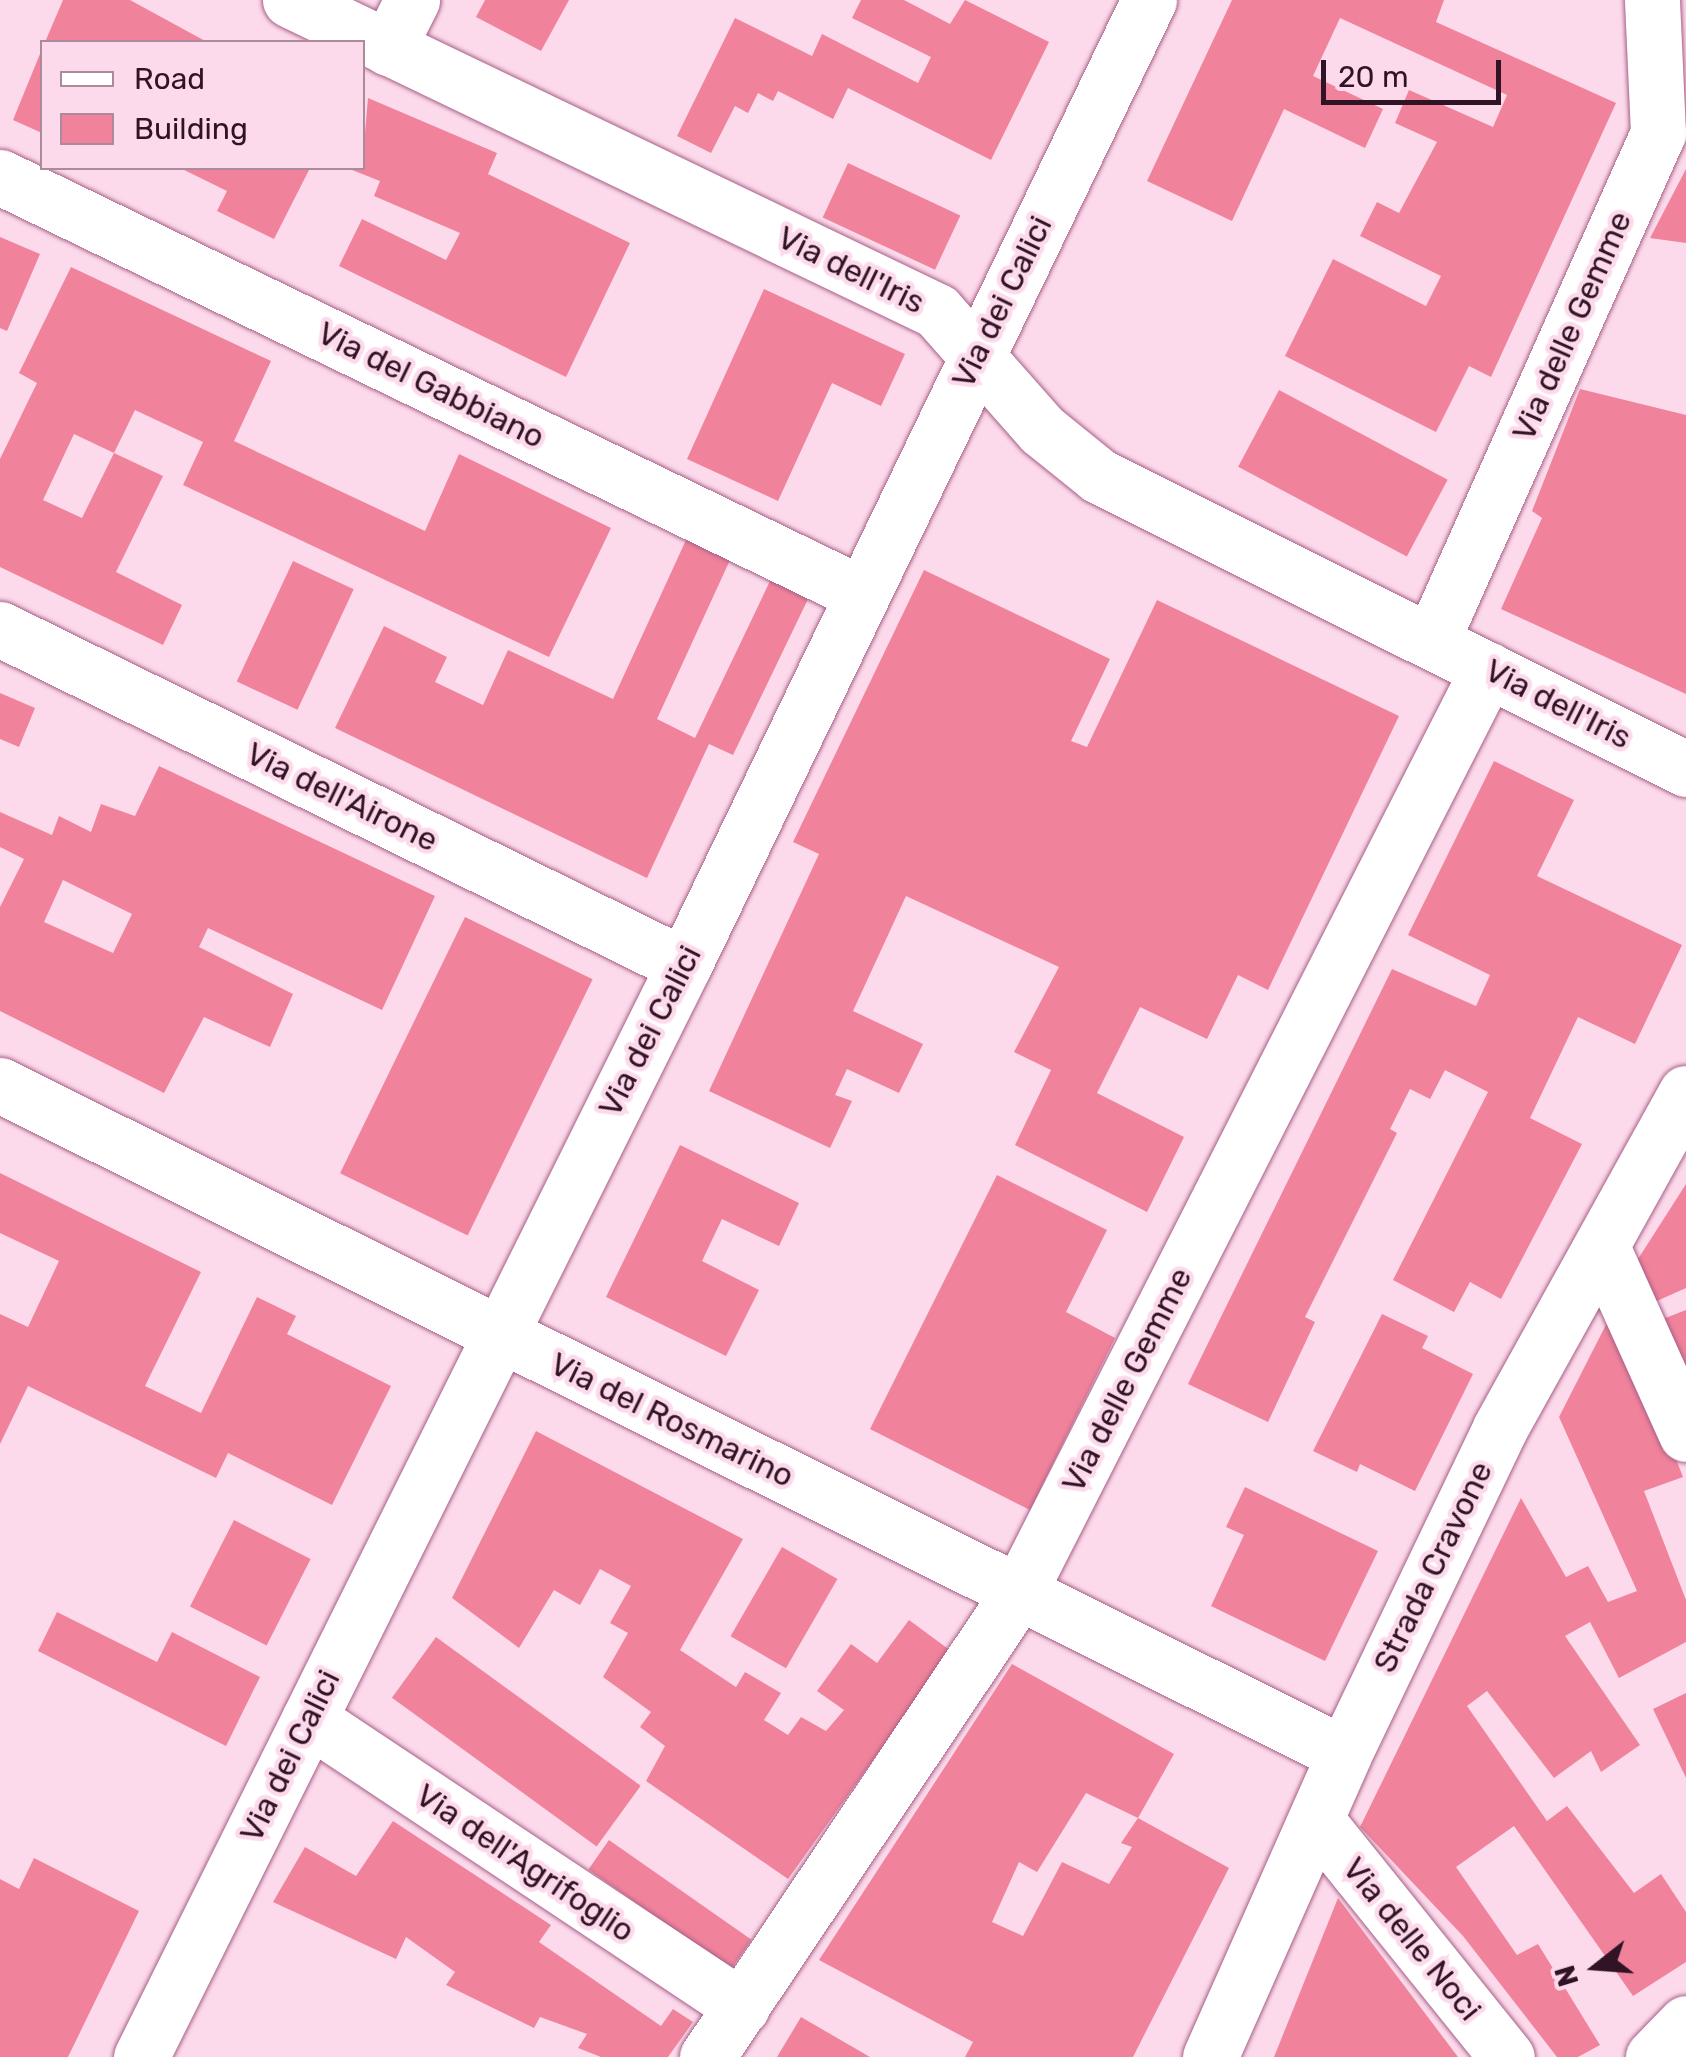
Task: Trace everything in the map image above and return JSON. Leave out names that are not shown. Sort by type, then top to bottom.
[{"type":"street","name":"Via dell'Iris","points":[[290,0],[400,24],[937,311],[978,351],[1042,430],[1099,476],[1686,768]]},
{"type":"street","name":"Via dei Calici","points":[[142,2057],[684,965],[1148,0]]},
{"type":"street","name":"Via delle Gemme","points":[[1432,640],[1658,133],[1652,0]]},
{"type":"street","name":"Via del Gabbiano","points":[[0,177],[862,594]]},
{"type":"street","name":"Via dell'Airone","points":[[0,629],[684,965]]},
{"type":"street","name":"Via delle Gemme","points":[[708,2057],[1020,1592],[1488,669]]},
{"type":"street","name":"Via del Rosmarino","points":[[0,1085],[1344,1754]]},
{"type":"street","name":"Strada Cravone","points":[[1210,2057],[1344,1754],[1500,1428],[1686,1093]]},
{"type":"street","points":[[1602,1247],[1686,1434]]},
{"type":"street","name":"Via dell'Agrifoglio","points":[[308,1718],[742,2007]]},
{"type":"street","name":"Via delle Noci","points":[[1316,1821],[1507,2057]]},
{"type":"street","points":[[1653,2057],[1686,2023]]},
{"type":"building","points":[[63,0],[130,0],[203,40],[46,40]]},
{"type":"building","points":[[485,0],[569,0],[541,51],[476,17]]},
{"type":"building","points":[[861,0],[904,0],[950,24],[965,0],[1049,42],[991,160],[848,88],[833,119],[778,91],[773,101],[758,93],[748,113],[735,106],[711,153],[677,136],[735,18],[812,56],[822,34],[918,83],[931,57],[852,18]]},
{"type":"building","points":[[1232,0],[1444,0],[1436,22],[1616,103],[1491,377],[1469,366],[1436,432],[1285,356],[1333,259],[1426,306],[1441,276],[1360,236],[1377,202],[1399,213],[1437,142],[1395,123],[1409,90],[1493,127],[1507,95],[1340,18],[1313,76],[1383,109],[1365,148],[1284,109],[1232,221],[1147,181]]},
{"type":"building","points":[[40,54],[40,132],[13,120]]},
{"type":"building","points":[[368,98],[497,153],[488,174],[630,243],[566,377],[339,266],[362,219],[446,260],[460,233],[374,196],[380,181],[352,170],[365,170]]},
{"type":"building","points":[[848,163],[960,215],[935,270],[823,217]]},
{"type":"building","points":[[1686,169],[1686,243],[1650,238]]},
{"type":"building","points":[[184,170],[309,170],[274,239],[217,211],[227,191]]},
{"type":"building","points":[[0,237],[40,254],[7,331],[0,328]]},
{"type":"building","points":[[71,267],[271,361],[234,441],[425,531],[459,454],[611,528],[549,657],[183,485],[203,442],[135,410],[114,453],[163,476],[116,572],[182,605],[163,645],[0,567],[0,459],[37,383],[19,373]],"holes":[[[74,434],[114,453],[82,518],[43,500]]]},
{"type":"building","points":[[764,289],[905,354],[881,406],[832,383],[778,501],[687,459]]},
{"type":"building","points":[[1580,389],[1686,415],[1686,694],[1501,609],[1542,518],[1532,511]]},
{"type":"building","points":[[1279,390],[1448,480],[1407,556],[1238,467]]},
{"type":"building","points":[[686,540],[730,560],[657,719],[695,738],[771,579],[809,597],[733,755],[709,744],[647,878],[335,728],[384,626],[447,657],[435,682],[483,705],[508,650],[613,699]]},
{"type":"building","points":[[293,561],[354,589],[298,710],[237,682]]},
{"type":"building","points":[[924,570],[1110,659],[1071,741],[1087,747],[1157,600],[1399,716],[1268,990],[1238,975],[1207,1039],[1140,1007],[1097,1093],[1184,1137],[1147,1212],[1015,1145],[1051,1070],[1014,1052],[1059,967],[906,896],[853,1011],[923,1044],[899,1093],[847,1069],[835,1095],[852,1101],[830,1148],[709,1091],[819,854],[793,842]]},
{"type":"building","points":[[0,693],[35,708],[19,747],[0,739]]},
{"type":"building","points":[[1494,761],[1574,800],[1537,876],[1682,945],[1635,1044],[1578,1017],[1530,1118],[1582,1144],[1501,1299],[1470,1282],[1454,1312],[1393,1280],[1488,1092],[1445,1070],[1430,1099],[1410,1089],[1390,1129],[1397,1133],[1305,1317],[1315,1322],[1268,1422],[1188,1384],[1392,969],[1476,1006],[1490,975],[1408,935]]},
{"type":"building","points":[[159,766],[435,896],[382,1010],[208,928],[199,947],[293,994],[270,1047],[204,1017],[164,1093],[0,1011],[0,907],[24,859],[0,847],[0,812],[52,835],[59,816],[91,832],[101,804],[135,816]],"holes":[[[63,880],[132,914],[113,953],[44,922]]]},
{"type":"building","points":[[465,917],[593,979],[468,1235],[340,1173]]},
{"type":"building","points":[[680,1145],[799,1203],[779,1246],[722,1219],[702,1261],[759,1290],[726,1356],[606,1297]]},
{"type":"building","points":[[0,1173],[201,1272],[145,1386],[201,1413],[257,1297],[296,1316],[287,1334],[391,1386],[332,1505],[228,1453],[216,1478],[28,1386],[0,1444],[0,1314],[28,1327],[59,1261],[0,1233]]},
{"type":"building","points":[[997,1175],[1107,1230],[1066,1312],[1115,1338],[1030,1510],[870,1429]]},
{"type":"building","points":[[1686,1184],[1686,1288],[1648,1305],[1631,1270]]},
{"type":"building","points":[[1616,1305],[1683,1477],[1644,1491],[1686,1600],[1686,1642],[1619,1678],[1590,1622],[1565,1636],[1640,1745],[1601,1772],[1591,1751],[1554,1778],[1487,1691],[1467,1706],[1547,1821],[1567,1806],[1634,1893],[1661,1874],[1686,1912],[1686,1962],[1633,1996],[1514,1826],[1456,1867],[1517,1955],[1538,1944],[1600,2045],[1578,2057],[1557,2057],[1463,1936],[1360,1827],[1521,1498],[1566,1577],[1588,1566],[1608,1602],[1637,1591],[1559,1417]]},
{"type":"building","points":[[1686,1310],[1686,1393],[1655,1322]]},
{"type":"building","points":[[1382,1314],[1428,1336],[1422,1348],[1473,1374],[1415,1491],[1360,1464],[1357,1472],[1313,1451]]},
{"type":"building","points":[[536,1431],[743,1539],[680,1650],[736,1687],[745,1672],[781,1693],[764,1720],[788,1735],[801,1717],[826,1731],[844,1710],[817,1691],[851,1644],[877,1663],[909,1620],[951,1651],[788,1879],[646,1781],[665,1746],[640,1727],[651,1712],[603,1677],[628,1633],[610,1623],[631,1586],[600,1569],[580,1605],[554,1590],[519,1648],[452,1598]]},
{"type":"building","points":[[1245,1487],[1378,1551],[1325,1661],[1211,1606],[1244,1535],[1226,1527]]},
{"type":"building","points":[[234,1520],[311,1559],[267,1645],[190,1606]]},
{"type":"building","points":[[782,1547],[837,1579],[786,1668],[730,1636]]},
{"type":"building","points":[[57,1612],[157,1662],[172,1632],[260,1677],[226,1746],[38,1651]]},
{"type":"building","points":[[436,1637],[641,1786],[597,1846],[392,1698]]},
{"type":"building","points":[[1012,1664],[1174,1754],[1138,1818],[1229,1868],[1133,2057],[965,2057],[973,2042],[819,1960]],"holes":[[[1086,1793],[1138,1818],[1121,1843],[1132,1847],[1109,1884],[1062,1862],[1023,1936],[992,1922],[1019,1862],[1037,1872]]]},
{"type":"building","points":[[1686,1693],[1686,1778],[1653,1709]]},
{"type":"building","points":[[393,1821],[551,1925],[539,1942],[661,2026],[673,2009],[693,2022],[668,2057],[601,2057],[578,2048],[587,2034],[540,2017],[534,2028],[446,1985],[455,1972],[406,1937],[396,1959],[273,1902],[305,1847],[356,1876]]},
{"type":"building","points":[[609,1840],[752,1940],[731,1969],[588,1869]]},
{"type":"building","points":[[34,1858],[139,1911],[68,2057],[0,2057],[0,1879],[19,1889]]},
{"type":"building","points":[[1338,1898],[1458,2057],[1274,2057]]},
{"type":"building","points":[[801,2017],[870,2057],[777,2057]]}]
